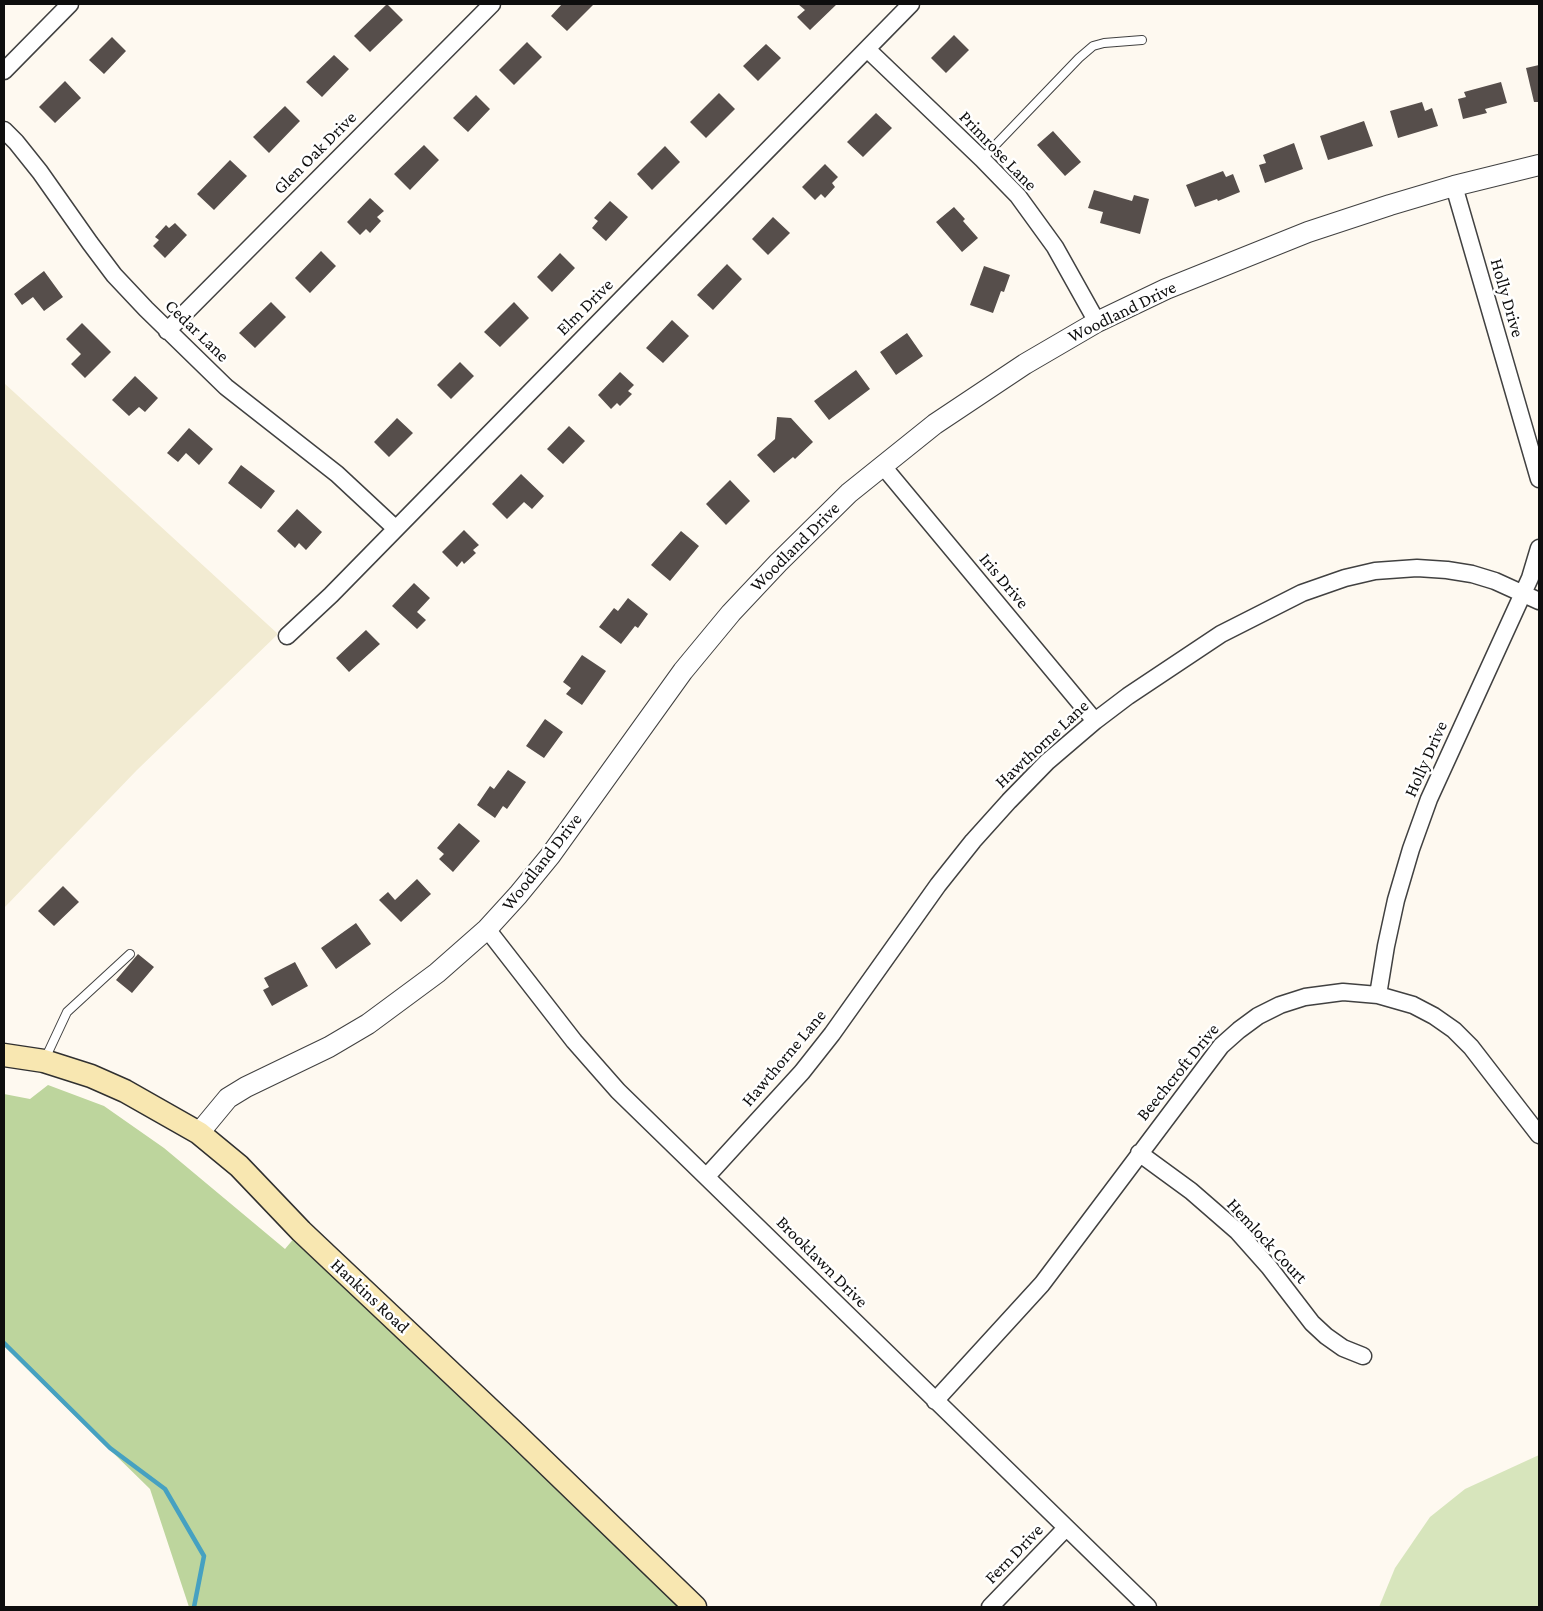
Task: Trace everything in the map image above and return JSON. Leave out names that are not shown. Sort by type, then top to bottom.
[{"type":"main road","name":"Hankins Road","points":[[4,1055],[44,1061],[91,1076],[125,1091],[199,1133],[239,1166],[301,1231],[695,1607]]},
{"type":"street","points":[[4,71],[70,4]]},
{"type":"street","name":"Glen Oak Drive","points":[[167,331],[492,4]]},
{"type":"street","name":"Elm Drive","points":[[287,636],[331,595],[911,4]]},
{"type":"street","name":"Primrose Lane","points":[[867,49],[1018,196],[1055,247],[1097,322]]},
{"type":"street","name":"Cedar Lane","points":[[4,130],[40,172],[114,275],[167,331],[226,387],[337,474],[395,528]]},
{"type":"street","name":"Woodland Drive","points":[[199,1133],[228,1098],[246,1087],[330,1047],[368,1024],[436,973],[487,929],[550,856],[677,679],[731,613],[778,563],[849,493],[935,424],[1025,364],[1097,322],[1166,289],[1299,236],[1390,205],[1454,186],[1539,165]]},
{"type":"street","name":"Holly Drive","points":[[1454,186],[1539,479]]},
{"type":"street","name":"Iris Drive","points":[[882,465],[1095,721]]},
{"type":"street","name":"Holly Drive","points":[[1378,995],[1396,900],[1411,849],[1430,799],[1530,578],[1539,548]]},
{"type":"street","name":"Hawthorne Lane","points":[[707,1176],[808,1065],[938,885],[973,841],[1047,762],[1095,721],[1135,691],[1221,634],[1276,605],[1329,583],[1374,571],[1417,568],[1472,574],[1539,601]]},
{"type":"street","name":"Brooklawn Drive","points":[[487,929],[574,1041],[618,1091],[1148,1607]]},
{"type":"street","name":"Beechcroft Drive","points":[[935,1401],[1042,1284],[1221,1046],[1258,1016],[1280,1005],[1305,997],[1343,992],[1378,995],[1413,1006],[1434,1016],[1454,1030],[1471,1046],[1539,1135]]},
{"type":"street","name":"Hemlock Court","points":[[1139,1153],[1191,1191],[1237,1231],[1269,1267],[1312,1323],[1326,1336],[1343,1348],[1363,1356]]},
{"type":"street","name":"Fern Drive","points":[[990,1607],[1066,1528]]},
{"type":"lane","points":[[982,159],[1079,58],[1093,46],[1104,43],[1142,40]]},
{"type":"lane","points":[[44,1061],[67,1012],[130,954]]},
{"type":"shaded area","points":[[4,383],[278,634],[137,770],[4,908]]},
{"type":"green space","points":[[48,1085],[104,1106],[164,1148],[285,1249],[301,1230],[695,1607],[189,1607],[150,1489],[4,1346],[4,1094],[30,1099]]},
{"type":"green space","points":[[1539,1455],[1539,1607],[1379,1607],[1395,1568],[1430,1517],[1465,1489]]},
{"type":"building","points":[[387,4],[403,20],[370,52],[354,36]]},
{"type":"building","points":[[562,4],[594,4],[567,31],[551,16]]},
{"type":"building","points":[[798,4],[837,4],[810,30],[797,17],[805,10]]},
{"type":"building","points":[[954,35],[969,50],[946,73],[931,58]]},
{"type":"building","points":[[112,37],[126,51],[104,74],[89,60]]},
{"type":"building","points":[[527,42],[542,57],[514,85],[499,70]]},
{"type":"building","points":[[766,44],[781,58],[758,81],[743,66]]},
{"type":"building","points":[[334,55],[349,69],[322,97],[306,82]]},
{"type":"building","points":[[1539,65],[1539,102],[1534,102],[1526,68]]},
{"type":"building","points":[[65,81],[81,98],[55,123],[39,107]]},
{"type":"building","points":[[1501,82],[1507,103],[1485,109],[1487,113],[1463,119],[1458,99],[1466,97],[1464,92]]},
{"type":"building","points":[[719,93],[735,109],[706,138],[690,122]]},
{"type":"building","points":[[476,95],[490,109],[468,132],[453,118]]},
{"type":"building","points":[[1422,102],[1425,111],[1432,108],[1438,126],[1398,138],[1390,111]]},
{"type":"building","points":[[285,106],[300,121],[269,153],[253,137]]},
{"type":"building","points":[[876,113],[892,128],[863,157],[847,142]]},
{"type":"building","points":[[1364,121],[1373,146],[1328,160],[1320,136]]},
{"type":"building","points":[[1053,131],[1081,162],[1065,176],[1037,145]]},
{"type":"building","points":[[1294,143],[1303,169],[1265,183],[1259,165],[1266,163],[1263,155]]},
{"type":"building","points":[[424,145],[439,160],[410,190],[394,174]]},
{"type":"building","points":[[665,146],[680,162],[652,190],[637,174]]},
{"type":"building","points":[[230,160],[247,176],[214,210],[197,194]]},
{"type":"building","points":[[825,164],[838,177],[832,183],[835,187],[825,198],[821,194],[815,200],[802,187]]},
{"type":"building","points":[[1223,171],[1226,177],[1233,174],[1240,192],[1218,201],[1217,199],[1195,207],[1186,185]]},
{"type":"building","points":[[1094,190],[1132,201],[1134,195],[1149,199],[1140,234],[1100,223],[1103,212],[1088,208]]},
{"type":"building","points":[[370,198],[384,211],[377,217],[381,221],[370,233],[366,229],[360,235],[347,222]]},
{"type":"building","points":[[610,201],[628,217],[606,241],[592,228],[598,221],[594,218]]},
{"type":"building","points":[[954,207],[978,238],[962,252],[936,222]]},
{"type":"building","points":[[773,217],[790,233],[768,255],[752,239]]},
{"type":"building","points":[[175,223],[187,235],[165,258],[153,246],[159,240],[155,237],[166,225],[169,228]]},
{"type":"building","points":[[321,251],[336,266],[310,293],[295,278]]},
{"type":"building","points":[[560,253],[575,268],[552,292],[537,277]]},
{"type":"building","points":[[727,264],[742,279],[713,310],[697,295]]},
{"type":"building","points":[[984,266],[1010,275],[1004,292],[1001,291],[993,313],[970,305]]},
{"type":"building","points":[[44,271],[63,297],[44,311],[33,297],[22,305],[14,294]]},
{"type":"building","points":[[271,302],[286,317],[255,348],[239,333]]},
{"type":"building","points":[[514,302],[529,318],[500,347],[484,332]]},
{"type":"building","points":[[672,320],[689,336],[663,363],[646,348]]},
{"type":"building","points":[[82,323],[111,352],[85,378],[71,364],[81,354],[66,339]]},
{"type":"building","points":[[907,333],[923,356],[896,375],[880,352]]},
{"type":"building","points":[[460,362],[474,376],[451,399],[437,385]]},
{"type":"building","points":[[856,370],[870,389],[829,420],[814,401]]},
{"type":"building","points":[[620,372],[634,385],[628,391],[632,394],[620,406],[617,403],[611,409],[598,395]]},
{"type":"building","points":[[135,376],[158,398],[145,412],[139,407],[129,416],[112,400]]},
{"type":"building","points":[[777,417],[791,418],[813,442],[795,459],[793,457],[774,473],[757,455],[775,439]]},
{"type":"building","points":[[397,418],[413,433],[389,457],[374,442]]},
{"type":"building","points":[[569,426],[585,441],[563,464],[547,449]]},
{"type":"building","points":[[189,428],[213,449],[199,465],[186,453],[178,462],[167,453]]},
{"type":"building","points":[[241,465],[275,491],[261,509],[228,483]]},
{"type":"building","points":[[521,474],[544,496],[532,509],[524,502],[507,519],[492,504]]},
{"type":"building","points":[[730,480],[750,501],[726,525],[706,504]]},
{"type":"building","points":[[297,509],[322,532],[306,550],[299,543],[295,548],[277,531]]},
{"type":"building","points":[[464,530],[479,545],[473,550],[476,553],[464,564],[462,561],[457,567],[442,552]]},
{"type":"building","points":[[681,531],[699,546],[670,581],[651,565]]},
{"type":"building","points":[[414,583],[430,598],[417,612],[426,620],[417,629],[392,606]]},
{"type":"building","points":[[628,598],[648,614],[638,628],[635,626],[621,644],[599,627],[614,608],[618,611]]},
{"type":"building","points":[[366,630],[380,644],[349,672],[336,658]]},
{"type":"building","points":[[582,655],[606,671],[582,705],[566,694],[571,688],[563,682]]},
{"type":"building","points":[[545,719],[563,732],[544,758],[526,746]]},
{"type":"building","points":[[508,770],[526,782],[507,809],[503,806],[495,818],[477,805],[490,786],[494,789]]},
{"type":"building","points":[[459,823],[480,841],[453,872],[439,859],[444,854],[437,848]]},
{"type":"building","points":[[417,879],[431,894],[401,922],[379,900],[388,892],[395,900]]},
{"type":"building","points":[[63,886],[79,902],[54,926],[38,911]]},
{"type":"building","points":[[356,923],[371,944],[336,969],[321,948]]},
{"type":"building","points":[[138,954],[154,967],[132,993],[116,980]]},
{"type":"building","points":[[295,962],[308,986],[272,1006],[263,990],[269,987],[264,978]]},
{"type":"waterway","points":[[4,1343],[110,1448],[165,1489],[204,1556],[194,1607]]}]
